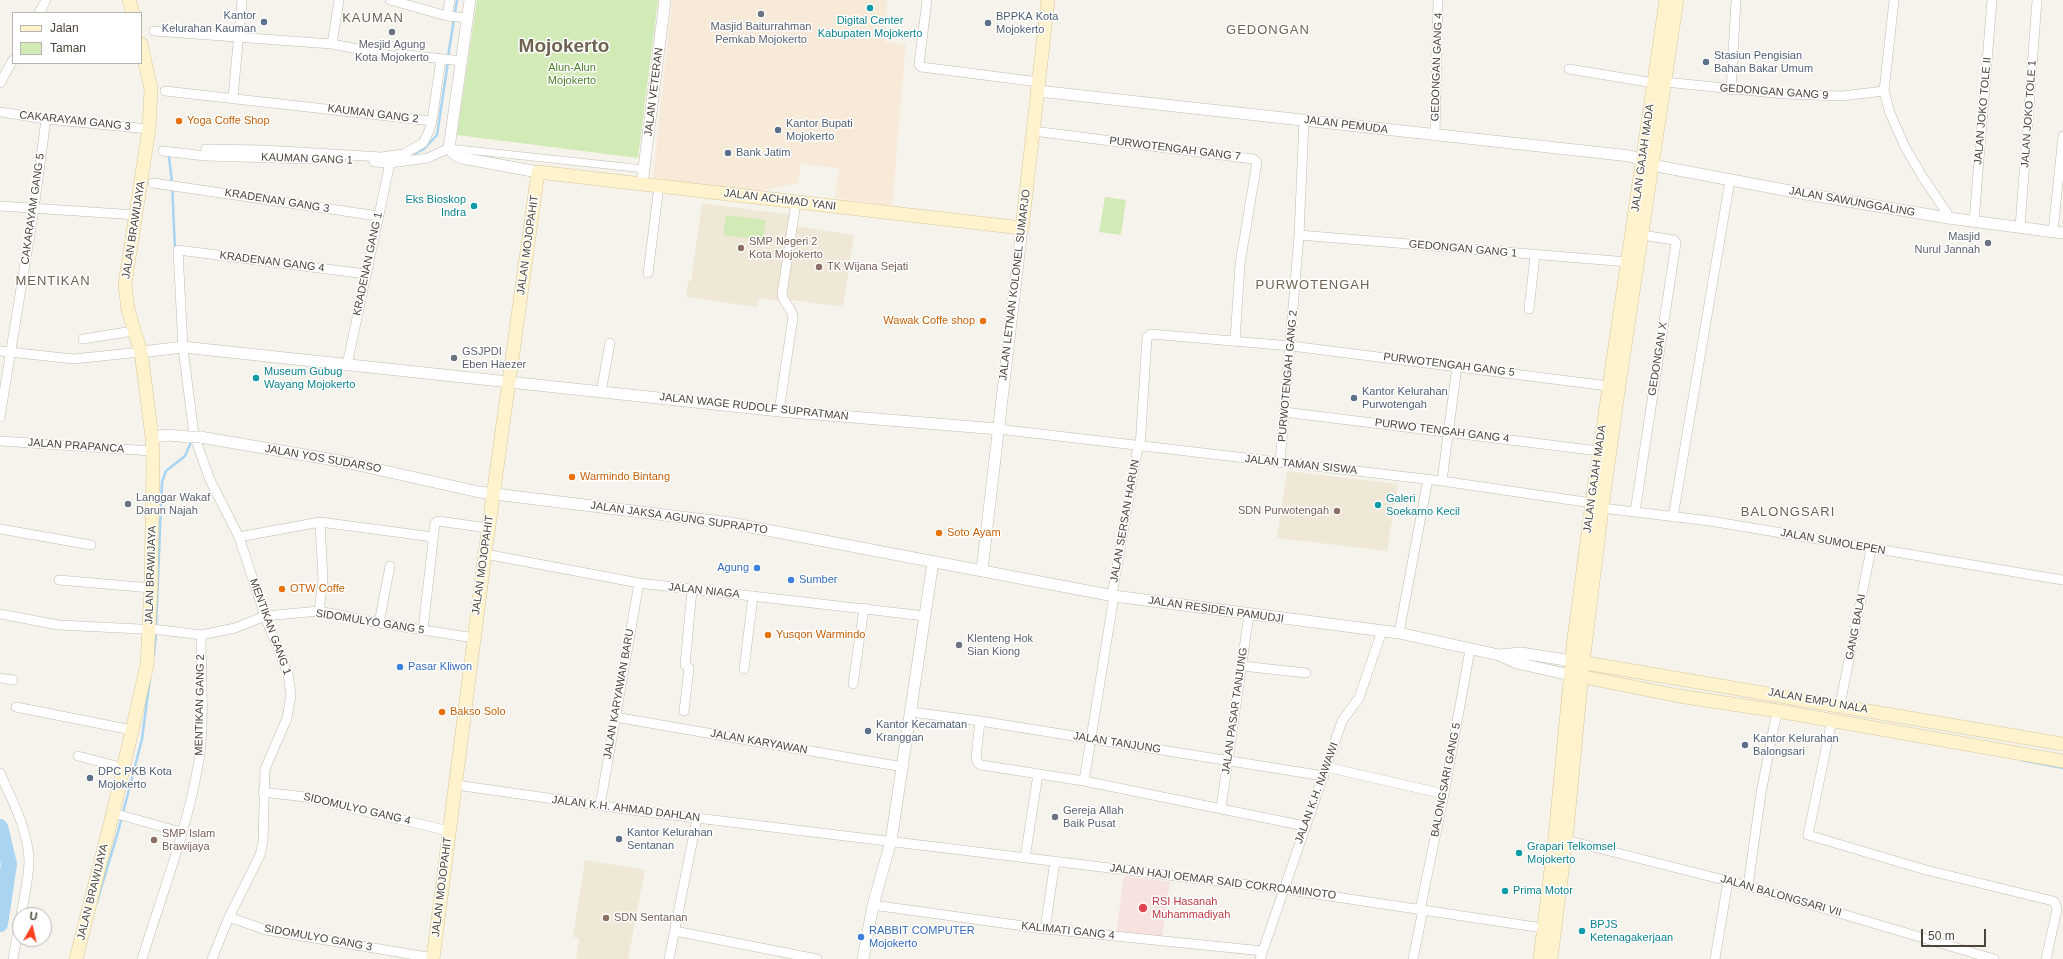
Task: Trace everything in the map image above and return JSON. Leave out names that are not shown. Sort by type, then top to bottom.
[{"type":"main road","points":[[129,0],[133,12]]},
{"type":"main road","name":"JALAN LETNAN KOLONEL SUMARJO","points":[[1022,228],[1048,0]]},
{"type":"main road","name":"JALAN GAJAH MADA","points":[[1540,959],[1549,929],[1566,840],[1577,662],[1597,505],[1642,234],[1656,82],[1666,0]]},
{"type":"main road","name":"JALAN GAJAH MADA","points":[[1656,82],[1677,0]]},
{"type":"main road","name":"JALAN BRAWIJAYA","points":[[76,959],[120,815],[124,768],[155,630],[151,588],[152,437],[140,352],[128,310],[125,284],[137,215],[149,129],[151,89],[142,48]]},
{"type":"main road","name":"JALAN GAJAH MADA","points":[[1597,505],[1599,451],[1608,386],[1628,262],[1648,162]]},
{"type":"main road","name":"JALAN ACHMAD YANI","points":[[538,172],[1022,228]]},
{"type":"main road","name":"JALAN MOJOPAHIT","points":[[433,959],[488,528],[538,172]]},
{"type":"main road","name":"JALAN EMPU NALA","points":[[1577,662],[1884,712],[2063,744]]},
{"type":"main road","name":"JALAN GAJAH MADA","points":[[1551,959],[1549,929],[1555,837],[1576,676]]},
{"type":"main road","name":"JALAN EMPU NALA","points":[[1576,676],[1679,696],[1778,711],[1831,723],[1881,729],[2063,761]]},
{"type":"main road","points":[[1881,729],[1884,712]]},
{"type":"street","points":[[40,12],[46,0]]},
{"type":"street","points":[[233,97],[242,0]]},
{"type":"street","points":[[332,44],[339,0]]},
{"type":"street","points":[[390,0],[456,17]]},
{"type":"street","points":[[450,0],[456,17],[462,62],[449,148],[454,154],[462,158],[538,172],[541,157]]},
{"type":"street","points":[[456,17],[470,0]]},
{"type":"street","name":"JALAN VETERAN","points":[[642,184],[665,0]]},
{"type":"street","points":[[927,0],[920,66],[923,68],[1038,86]]},
{"type":"street","name":"GEDONGAN GANG 4","points":[[1435,134],[1438,0]]},
{"type":"street","points":[[1731,90],[1736,0]]},
{"type":"street","points":[[1894,0],[1884,91],[1905,147],[1922,176],[1947,213],[1948,218]]},
{"type":"street","name":"JALAN JOKO TOLE II","points":[[1974,221],[1992,0]]},
{"type":"street","name":"JALAN JOKO TOLE 1","points":[[2020,227],[2037,0]]},
{"type":"street","points":[[154,31],[238,39],[332,44],[398,56],[399,54],[462,62]]},
{"type":"street","points":[[432,121],[444,60]]},
{"type":"street","points":[[0,83],[12,62]]},
{"type":"street","name":"GEDONGAN GANG 9","points":[[1569,69],[1656,82],[1731,90],[1833,96],[1884,91]]},
{"type":"street","name":"JALAN PEMUDA","points":[[1038,86],[1421,134],[1435,134],[1630,156],[1648,162]]},
{"type":"street","name":"KAUMAN GANG 2","points":[[163,151],[381,157],[404,154],[423,143],[432,121],[233,97],[165,91]]},
{"type":"street","name":"CAKARAYAM GANG 3","points":[[0,112],[46,119],[149,129]]},
{"type":"street","name":"CAKARAYAM GANG 5","points":[[0,417],[34,209],[46,119]]},
{"type":"street","name":"PURWOTENGAH GANG 2","points":[[1280,463],[1291,346],[1299,235],[1304,120]]},
{"type":"street","name":"PURWOTENGAH GANG 7","points":[[1033,131],[1253,159],[1257,162],[1240,264],[1235,340]]},
{"type":"street","points":[[2058,226],[2063,136]]},
{"type":"street","points":[[449,148],[644,169]]},
{"type":"street","name":"KAUMAN GANG 1","points":[[265,154],[390,163],[428,158],[449,148]]},
{"type":"street","name":"JALAN SAWUNGGALING","points":[[1648,162],[1730,180],[1948,218],[2020,227],[2058,226]]},
{"type":"street","name":"KRADENAN GANG 1","points":[[347,365],[390,163]]},
{"type":"street","points":[[1673,517],[1730,180]]},
{"type":"street","name":"KRADENAN GANG 3","points":[[153,183],[378,216]]},
{"type":"street","points":[[648,272],[659,186]]},
{"type":"street","points":[[779,411],[792,317],[792,313],[782,298],[782,294],[796,202]]},
{"type":"street","points":[[0,206],[137,215]]},
{"type":"street","name":"JALAN LETNAN KOLONEL SUMARJO","points":[[982,570],[1022,228]]},
{"type":"street","name":"GEDONGAN X","points":[[1635,512],[1676,243],[1674,240],[1642,234]]},
{"type":"street","name":"GEDONGAN GANG 1","points":[[1299,235],[1628,262]]},
{"type":"street","name":"KRADENAN GANG 4","points":[[178,250],[366,274]]},
{"type":"street","name":"MENTIKAN GANG 1","points":[[178,250],[181,348],[194,436],[210,480],[239,537],[265,616],[288,674],[292,695],[287,718],[265,769],[263,792],[263,842],[260,855],[229,917],[212,959]]},
{"type":"street","points":[[1529,309],[1535,255]]},
{"type":"street","points":[[83,339],[133,331]]},
{"type":"street","name":"JALAN SERSAN HARUN","points":[[1084,781],[1113,596],[1139,447],[1148,335],[1235,340]]},
{"type":"street","name":"PURWOTENGAH GANG 5","points":[[1235,340],[1457,366],[1608,386]]},
{"type":"street","points":[[601,392],[610,343]]},
{"type":"street","name":"JALAN WAGE RUDOLF SUPRATMAN","points":[[140,352],[181,348],[779,411],[998,429]]},
{"type":"street","points":[[0,351],[72,359],[140,352]]},
{"type":"street","points":[[1442,481],[1457,366]]},
{"type":"street","name":"PURWO TENGAH GANG 4","points":[[1284,412],[1599,451]]},
{"type":"street","name":"JALAN TAMAN SISWA","points":[[998,429],[1139,447],[1442,481],[1597,505]]},
{"type":"street","name":"JALAN YOS SUDARSO","points":[[152,437],[168,435],[194,436],[340,461],[493,495]]},
{"type":"street","name":"JALAN PRAPANCA","points":[[0,441],[152,451]]},
{"type":"street","points":[[1399,632],[1428,480]]},
{"type":"street","name":"JALAN JAKSA AGUNG SUPRAPTO","points":[[493,495],[730,523],[933,562]]},
{"type":"street","name":"JALAN SUMOLEPEN","points":[[1597,505],[1635,512],[1710,521],[2063,580]]},
{"type":"street","points":[[423,630],[434,524],[438,521],[488,528]]},
{"type":"street","points":[[239,537],[320,522],[433,537]]},
{"type":"street","points":[[319,611],[323,579],[320,522]]},
{"type":"street","points":[[0,528],[91,545]]},
{"type":"street","name":"GANG BALAI","points":[[1840,705],[1871,549]]},
{"type":"street","name":"JALAN NIAGA","points":[[485,554],[640,583],[925,616]]},
{"type":"street","points":[[863,959],[873,905],[891,841],[933,562]]},
{"type":"street","name":"JALAN RESIDEN PAMUDJI","points":[[933,562],[982,570],[1113,596],[1399,632],[1470,650],[1499,655],[1517,663],[1576,676]]},
{"type":"street","points":[[379,624],[390,566]]},
{"type":"street","points":[[59,580],[151,588]]},
{"type":"street","name":"JALAN KARYAWAN BARU","points":[[600,806],[640,583]]},
{"type":"street","points":[[684,711],[689,668],[685,665],[692,590]]},
{"type":"street","points":[[744,669],[753,596]]},
{"type":"street","points":[[853,684],[864,608]]},
{"type":"street","name":"SIDOMULYO GANG 5","points":[[0,614],[58,625],[155,630],[201,635],[214,634],[235,628],[265,616],[319,611],[379,624],[474,638]]},
{"type":"street","name":"JALAN PASAR TANJUNG","points":[[1221,808],[1242,666],[1248,614]]},
{"type":"street","name":"JALAN K.H. NAWAWI","points":[[1261,955],[1342,722],[1358,698],[1382,631]]},
{"type":"street","name":"MENTIKAN GANG 2","points":[[142,959],[181,832],[199,759],[201,723],[201,635]]},
{"type":"street","name":"BALONGSARI GANG 5","points":[[1413,959],[1470,650]]},
{"type":"street","name":"JALAN RESIDEN PAMUDJI","points":[[1499,655],[1521,653],[1577,662]]},
{"type":"street","points":[[1242,666],[1306,673]]},
{"type":"street","points":[[0,678],[13,680]]},
{"type":"street","points":[[16,707],[132,730]]},
{"type":"street","points":[[1748,886],[1763,786],[1778,711]]},
{"type":"street","name":"JALAN TANJUNG","points":[[911,712],[980,721],[1090,740],[1228,760],[1324,776]]},
{"type":"street","name":"JALAN KARYAWAN","points":[[615,717],[902,767]]},
{"type":"street","points":[[980,721],[976,758],[978,763],[981,765],[1084,781],[1305,826]]},
{"type":"street","points":[[1831,723],[1807,831],[1808,836],[1926,870],[2053,901],[2060,910],[2046,959]]},
{"type":"street","points":[[78,756],[124,768]]},
{"type":"street","points":[[1326,767],[1444,794]]},
{"type":"street","points":[[0,773],[16,807],[27,848],[28,878],[23,907]]},
{"type":"street","points":[[1025,858],[1038,774]]},
{"type":"street","name":"JALAN K.H. AHMAD DAHLAN","points":[[456,785],[600,806],[891,841]]},
{"type":"street","name":"SIDOMULYO GANG 4","points":[[263,792],[305,797],[449,831]]},
{"type":"street","points":[[120,815],[181,832]]},
{"type":"street","points":[[669,959],[697,818]]},
{"type":"street","name":"JALAN BALONGSARI VII","points":[[1566,840],[1748,886],[1994,959]]},
{"type":"street","name":"JALAN HAJI OEMAR SAID COKROAMINOTO","points":[[891,841],[1283,889],[1549,929]]},
{"type":"street","points":[[1046,929],[1055,861]]},
{"type":"street","points":[[1715,959],[1728,881]]},
{"type":"street","name":"KALIMATI GANG 4","points":[[873,905],[1046,929],[1261,955]]},
{"type":"street","name":"SIDOMULYO GANG 3","points":[[229,917],[266,930],[433,959]]},
{"type":"street","points":[[675,931],[817,959]]},
{"type":"street","points":[[13,959],[15,947]]},
{"type":"shaded area","name":"Kantor Bupati Mojokerto","points":[[672,0],[887,0],[885,42],[906,44],[892,206],[835,198],[839,168],[801,164],[798,183],[754,192],[653,178]]},
{"type":"shaded area","name":"SMP Negeri 2 Kota Mojokerto","points":[[702,203],[791,215],[779,301],[759,298],[757,307],[686,297],[688,281],[691,281]]},
{"type":"shaded area","name":"TK Wijana Sejati","points":[[795,226],[854,235],[843,307],[784,299]]},
{"type":"shaded area","name":"SDN Purwotengah","points":[[1287,471],[1398,484],[1387,551],[1277,538]]},
{"type":"shaded area","name":"SDN Sentanan","points":[[585,860],[645,870],[628,959],[576,959],[579,938],[573,937]]},
{"type":"shaded area","name":"RSI Hasanah Muhammadiyah","points":[[1124,876],[1170,882],[1162,940],[1116,934]]},
{"type":"green space","name":"Alun-Alun Mojokerto","points":[[477,0],[658,0],[638,158],[457,135]]},
{"type":"green space","points":[[1105,197],[1126,200],[1121,235],[1099,232]]},
{"type":"green space","points":[[726,215],[766,220],[763,240],[723,235]]},
{"type":"waterway","points":[[448,57],[457,0]]},
{"type":"waterway","points":[[413,154],[424,149],[437,135],[448,62]]},
{"type":"waterway","points":[[172,155],[169,157],[172,182],[175,250]]},
{"type":"waterway","points":[[156,627],[162,482],[166,471],[185,456],[192,440]]},
{"type":"waterway","points":[[154,655],[156,632]]},
{"type":"waterway","points":[[97,902],[118,832],[142,739],[150,678]]},
{"type":"waterway","points":[[2021,760],[2063,768]]},
{"type":"waterway","points":[[0,827],[9,864],[0,924]]},
{"type":"place","name":"Digital Center Kabupaten Mojokerto","points":[[870,8]]},
{"type":"place","name":"Masjid Baiturrahman Pemkab Mojokerto","points":[[761,14]]},
{"type":"place","name":"Kantor Kelurahan Kauman","points":[[264,22]]},
{"type":"place","name":"BPPKA Kota Mojokerto","points":[[988,23]]},
{"type":"place","name":"Mesjid Agung Kota Mojokerto","points":[[392,32]]},
{"type":"place","name":"Stasiun Pengisian Bahan Bakar Umum","points":[[1706,62]]},
{"type":"place","name":"Yoga Coffe Shop","points":[[179,121]]},
{"type":"place","name":"Kantor Bupati Mojokerto","points":[[778,130]]},
{"type":"place","name":"Bank Jatim","points":[[728,153]]},
{"type":"place","name":"Eks Bioskop Indra","points":[[474,206]]},
{"type":"place","name":"Masjid Nurul Jannah","points":[[1988,243]]},
{"type":"place","name":"SMP Negeri 2 Kota Mojokerto","points":[[741,248]]},
{"type":"place","name":"TK Wijana Sejati","points":[[819,267]]},
{"type":"place","name":"Wawak Coffe shop","points":[[983,321]]},
{"type":"place","name":"GSJPDI Eben Haezer","points":[[454,358]]},
{"type":"place","name":"Museum Gubug Wayang Mojokerto","points":[[256,378]]},
{"type":"place","name":"Kantor Kelurahan Purwotengah","points":[[1354,398]]},
{"type":"place","name":"Warmindo Bintang","points":[[572,477]]},
{"type":"place","name":"Langgar Wakaf Darun Najah","points":[[128,504]]},
{"type":"place","name":"Galeri Soekarno Kecil","points":[[1378,505]]},
{"type":"place","name":"SDN Purwotengah","points":[[1337,511]]},
{"type":"place","name":"Soto Ayam","points":[[939,533]]},
{"type":"place","name":"Agung","points":[[757,568]]},
{"type":"place","name":"Sumber","points":[[791,580]]},
{"type":"place","name":"OTW Coffe","points":[[282,589]]},
{"type":"place","name":"Yusqon Warmindo","points":[[768,635]]},
{"type":"place","name":"Klenteng Hok Sian Kiong","points":[[959,645]]},
{"type":"place","name":"Pasar Kliwon","points":[[400,667]]},
{"type":"place","name":"Bakso Solo","points":[[442,712]]},
{"type":"place","name":"Kantor Kecamatan Kranggan","points":[[868,731]]},
{"type":"place","name":"Kantor Kelurahan Balongsari","points":[[1745,745]]},
{"type":"place","name":"DPC PKB Kota Mojokerto","points":[[90,778]]},
{"type":"place","name":"Gereja Allah Baik Pusat","points":[[1055,817]]},
{"type":"place","name":"Kantor Kelurahan Sentanan","points":[[619,839]]},
{"type":"place","name":"SMP Islam Brawijaya","points":[[154,840]]},
{"type":"place","name":"Grapari Telkomsel Mojokerto","points":[[1519,853]]},
{"type":"place","name":"Prima Motor","points":[[1505,891]]},
{"type":"place","name":"RSI Hasanah Muhammadiyah","points":[[1143,908]]},
{"type":"place","name":"SDN Sentanan","points":[[606,918]]},
{"type":"place","name":"BPJS Ketenagakerjaan","points":[[1582,931]]},
{"type":"place","name":"RABBIT COMPUTER Mojokerto","points":[[861,937]]},
{"type":"district","name":"KAUMAN","points":[[373,18]]},
{"type":"district","name":"GEDONGAN","points":[[1268,30]]},
{"type":"district","name":"Mojokerto","points":[[564,47]]},
{"type":"district","name":"MENTIKAN","points":[[53,281]]},
{"type":"district","name":"PURWOTENGAH","points":[[1313,285]]},
{"type":"district","name":"BALONGSARI","points":[[1788,512]]}]
